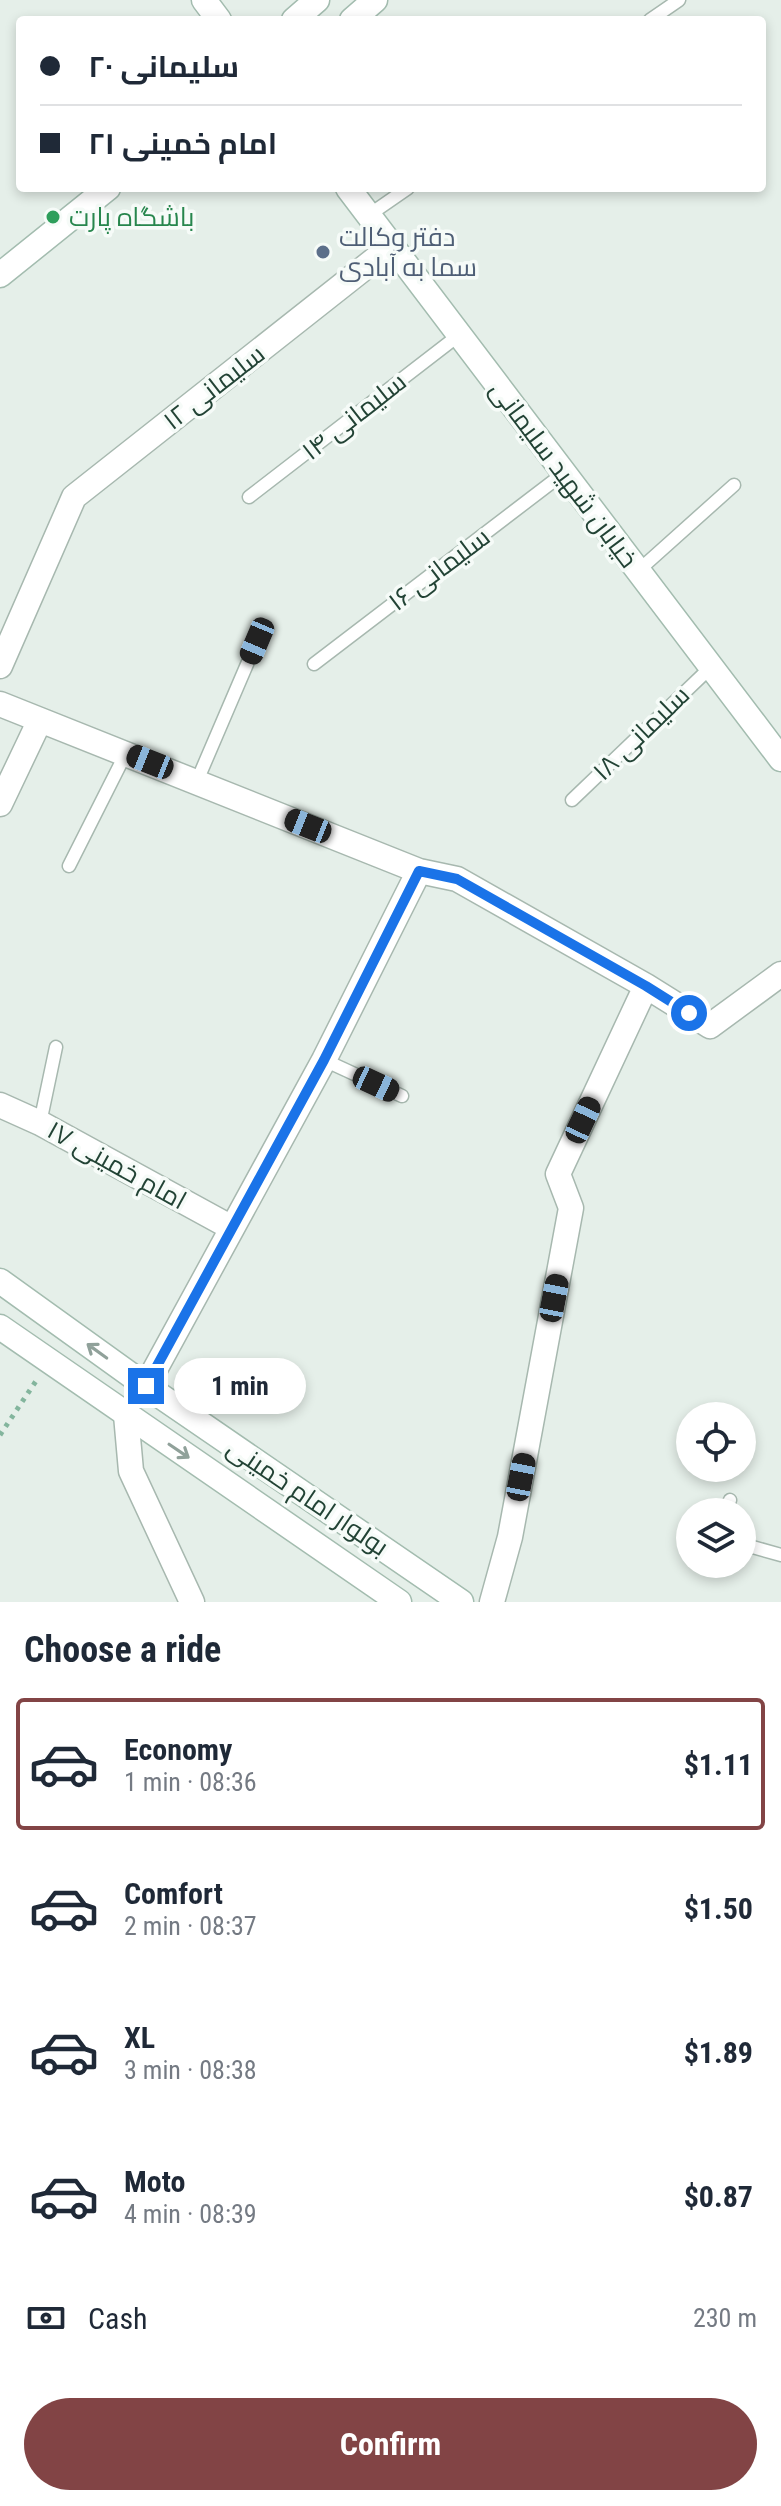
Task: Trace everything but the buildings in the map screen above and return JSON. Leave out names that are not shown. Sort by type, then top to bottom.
[{"type":"street","points":[[299,16],[317,0]]},
{"type":"street","points":[[0,275],[103,192]]},
{"type":"street","name":"خیابان شهید سلیمانی","points":[[351,192],[781,759]]},
{"type":"street","name":"سلیمانی ۱۲","points":[[0,666],[74,497],[392,246]]},
{"type":"street","points":[[0,704],[419,871],[457,879],[646,986],[710,1026],[781,974]]},
{"type":"street","points":[[0,804],[40,720]]},
{"type":"street","points":[[146,1386],[324,1060],[419,871]]},
{"type":"street","points":[[492,1602],[510,1537],[571,1208],[558,1174],[646,986]]},
{"type":"street","name":"امام خمینی ۱۷","points":[[0,1105],[40,1123],[232,1228]]},
{"type":"street","name":"بولوار امام خمینی","points":[[0,1281],[146,1386],[461,1602]]},
{"type":"street","name":"بولوار امام خمینی","points":[[0,1327],[399,1602]]},
{"type":"street","points":[[126,1415],[131,1471],[192,1602]]},
{"type":"lane","points":[[656,16],[679,0]]},
{"type":"lane","points":[[369,215],[402,192]]},
{"type":"lane","name":"سلیمانی ۱۴","points":[[249,497],[459,335]]},
{"type":"lane","name":"سلیمانی ۱۶","points":[[314,664],[564,473]]},
{"type":"lane","points":[[638,571],[734,485]]},
{"type":"lane","points":[[197,781],[257,641]]},
{"type":"lane","name":"سلیمانی ۱۸","points":[[572,800],[711,667]]},
{"type":"lane","points":[[69,866],[126,753]]},
{"type":"lane","points":[[40,1123],[56,1047]]},
{"type":"lane","points":[[324,1060],[402,1096]]},
{"type":"lane","points":[[756,1548],[781,1555]]},
{"type":"path","points":[[0,1435],[49,1361]]},
{"type":"place","name":"باشگاه پارت","points":[[53,217]]},
{"type":"place","name":"دفتر وکالت سما به آبادی","points":[[323,252]]},
{"type":"route","points":[[146,1386],[324,1060],[419,871],[457,879],[689,1013]]}]
